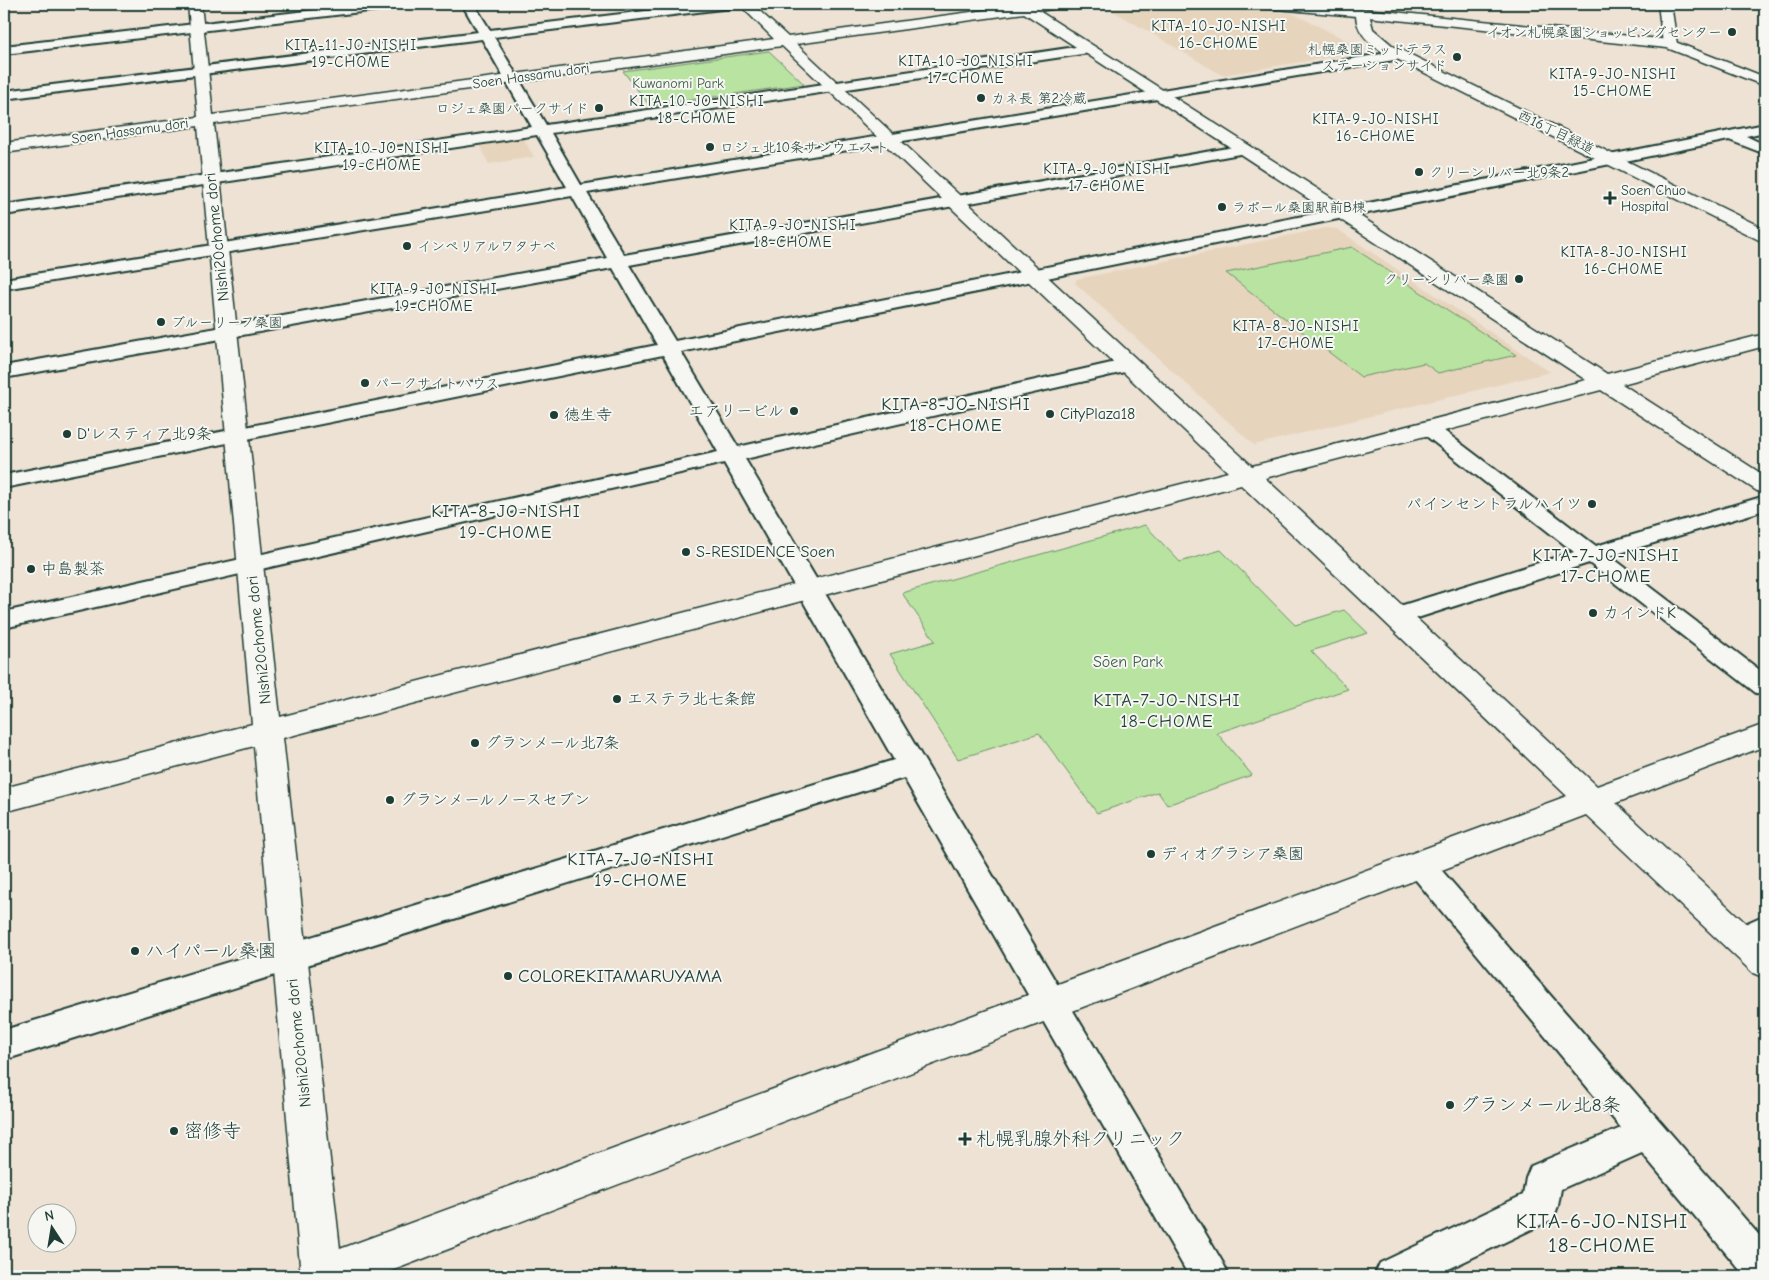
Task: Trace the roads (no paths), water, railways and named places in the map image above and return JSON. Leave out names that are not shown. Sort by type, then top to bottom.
[{"type":"street","name":"Nishi20chome dori","points":[[194,4],[323,1276]]},
{"type":"street","points":[[4,50],[395,4]]},
{"type":"street","points":[[468,4],[1210,1276]]},
{"type":"street","points":[[4,95],[730,4]]},
{"type":"street","points":[[745,4],[1248,475],[1592,801],[1753,934],[1765,964]]},
{"type":"street","name":"Soen Hassamu dori","points":[[4,148],[784,41],[1024,6],[1059,4]]},
{"type":"street","points":[[1265,4],[1670,44],[1765,82]]},
{"type":"street","points":[[1664,4],[1670,44]]},
{"type":"street","points":[[1024,6],[1765,486]]},
{"type":"street","name":"西16丁目緑道","points":[[1363,13],[1364,26],[1369,34],[1377,42],[1400,55],[1765,236]]},
{"type":"street","points":[[4,210],[1090,49]]},
{"type":"street","points":[[4,284],[1400,55]]},
{"type":"street","points":[[4,482],[1765,128]]},
{"type":"street","points":[[1731,135],[1765,150]]},
{"type":"street","points":[[4,372],[1245,149]]},
{"type":"street","points":[[4,800],[1763,342]]},
{"type":"street","points":[[4,620],[1129,365]]},
{"type":"street","points":[[1428,428],[1765,687]]},
{"type":"street","points":[[1396,616],[1593,554],[1765,503]]},
{"type":"street","points":[[323,1276],[1765,735]]},
{"type":"street","points":[[4,1046],[912,765]]},
{"type":"street","points":[[1420,865],[1765,1271]]},
{"type":"street","points":[[1393,1276],[1540,1206],[1544,1178],[1648,1134]]},
{"type":"railway","points":[[1750,4],[1765,5]]},
{"type":"place","name":"イオン札幌桑園ショッピングセンター","points":[[1732,32]]},
{"type":"place","name":"札幌桑園ミッドテラス ステーションサイド","points":[[1457,57]]},
{"type":"place","name":"カネ長 第2冷蔵","points":[[981,98]]},
{"type":"place","name":"ロジェ桑園パークサイド","points":[[599,108]]},
{"type":"place","name":"ロジェ北10条サンウエスト","points":[[710,147]]},
{"type":"place","name":"クリーンリバー北9条2","points":[[1419,172]]},
{"type":"place","name":"Soen Chuo Hospital","points":[[1610,198]]},
{"type":"place","name":"ラポール桑園駅前B棟","points":[[1222,207]]},
{"type":"place","name":"インペリアルワタナベ","points":[[407,246]]},
{"type":"place","name":"クリーンリバー桑園","points":[[1519,279]]},
{"type":"place","name":"ブルーリーフ桑園","points":[[161,322]]},
{"type":"place","name":"パークサイトハウス","points":[[365,383]]},
{"type":"place","name":"エアリービル","points":[[794,411]]},
{"type":"place","name":"CityPlaza18","points":[[1050,414]]},
{"type":"place","name":"徳生寺","points":[[554,415]]},
{"type":"place","name":"D'レスティア北9条","points":[[67,434]]},
{"type":"place","name":"パインセントラルハイツ","points":[[1592,504]]},
{"type":"place","name":"S-RESIDENCE Soen","points":[[686,552]]},
{"type":"place","name":"中島製茶","points":[[31,569]]},
{"type":"place","name":"カインドK","points":[[1593,613]]},
{"type":"place","name":"エステラ北七条館","points":[[617,699]]},
{"type":"place","name":"グランメール北7条","points":[[475,743]]},
{"type":"place","name":"グランメールノースセブン","points":[[390,800]]},
{"type":"place","name":"ディオグラシア桑園","points":[[1151,854]]},
{"type":"place","name":"ハイパール桑園","points":[[135,951]]},
{"type":"place","name":"COLOREKITAMARUYAMA","points":[[508,976]]},
{"type":"place","name":"グランメール北8条","points":[[1450,1105]]},
{"type":"place","name":"密修寺","points":[[174,1131]]},
{"type":"place","name":"札幌乳腺外科クリニック","points":[[965,1139]]},
{"type":"district","name":"KITA-10-JO-NISHI 16-CHOME","points":[[1219,34]]},
{"type":"district","name":"KITA-11-JO-NISHI 19-CHOME","points":[[351,54]]},
{"type":"district","name":"KITA-10-JO-NISHI 17-CHOME","points":[[966,70]]},
{"type":"district","name":"KITA-9-JO-NISHI 15-CHOME","points":[[1613,82]]},
{"type":"district","name":"KITA-10-JO-NISHI 18-CHOME","points":[[697,110]]},
{"type":"district","name":"KITA-9-JO-NISHI 16-CHOME","points":[[1376,128]]},
{"type":"district","name":"KITA-10-JO-NISHI 19-CHOME","points":[[382,156]]},
{"type":"district","name":"KITA-9-JO-NISHI 17-CHOME","points":[[1107,178]]},
{"type":"district","name":"KITA-9-JO-NISHI 18-CHOME","points":[[793,234]]},
{"type":"district","name":"KITA-8-JO-NISHI 16-CHOME","points":[[1624,260]]},
{"type":"district","name":"KITA-9-JO-NISHI 19-CHOME","points":[[434,298]]},
{"type":"district","name":"KITA-8-JO-NISHI 17-CHOME","points":[[1296,334]]},
{"type":"district","name":"KITA-8-JO-NISHI 18-CHOME","points":[[956,414]]},
{"type":"district","name":"KITA-8-JO-NISHI 19-CHOME","points":[[506,521]]},
{"type":"district","name":"KITA-7-JO-NISHI 17-CHOME","points":[[1606,565]]},
{"type":"district","name":"KITA-7-JO-NISHI 18-CHOME","points":[[1167,710]]},
{"type":"district","name":"KITA-7-JO-NISHI 19-CHOME","points":[[641,870]]},
{"type":"district","name":"KITA-6-JO-NISHI 18-CHOME","points":[[1602,1233]]},
{"type":"park label","name":"Kuwanomi Park","points":[[678,83]]},
{"type":"park label","name":"Sōen Park","points":[[1128,662]]}]
